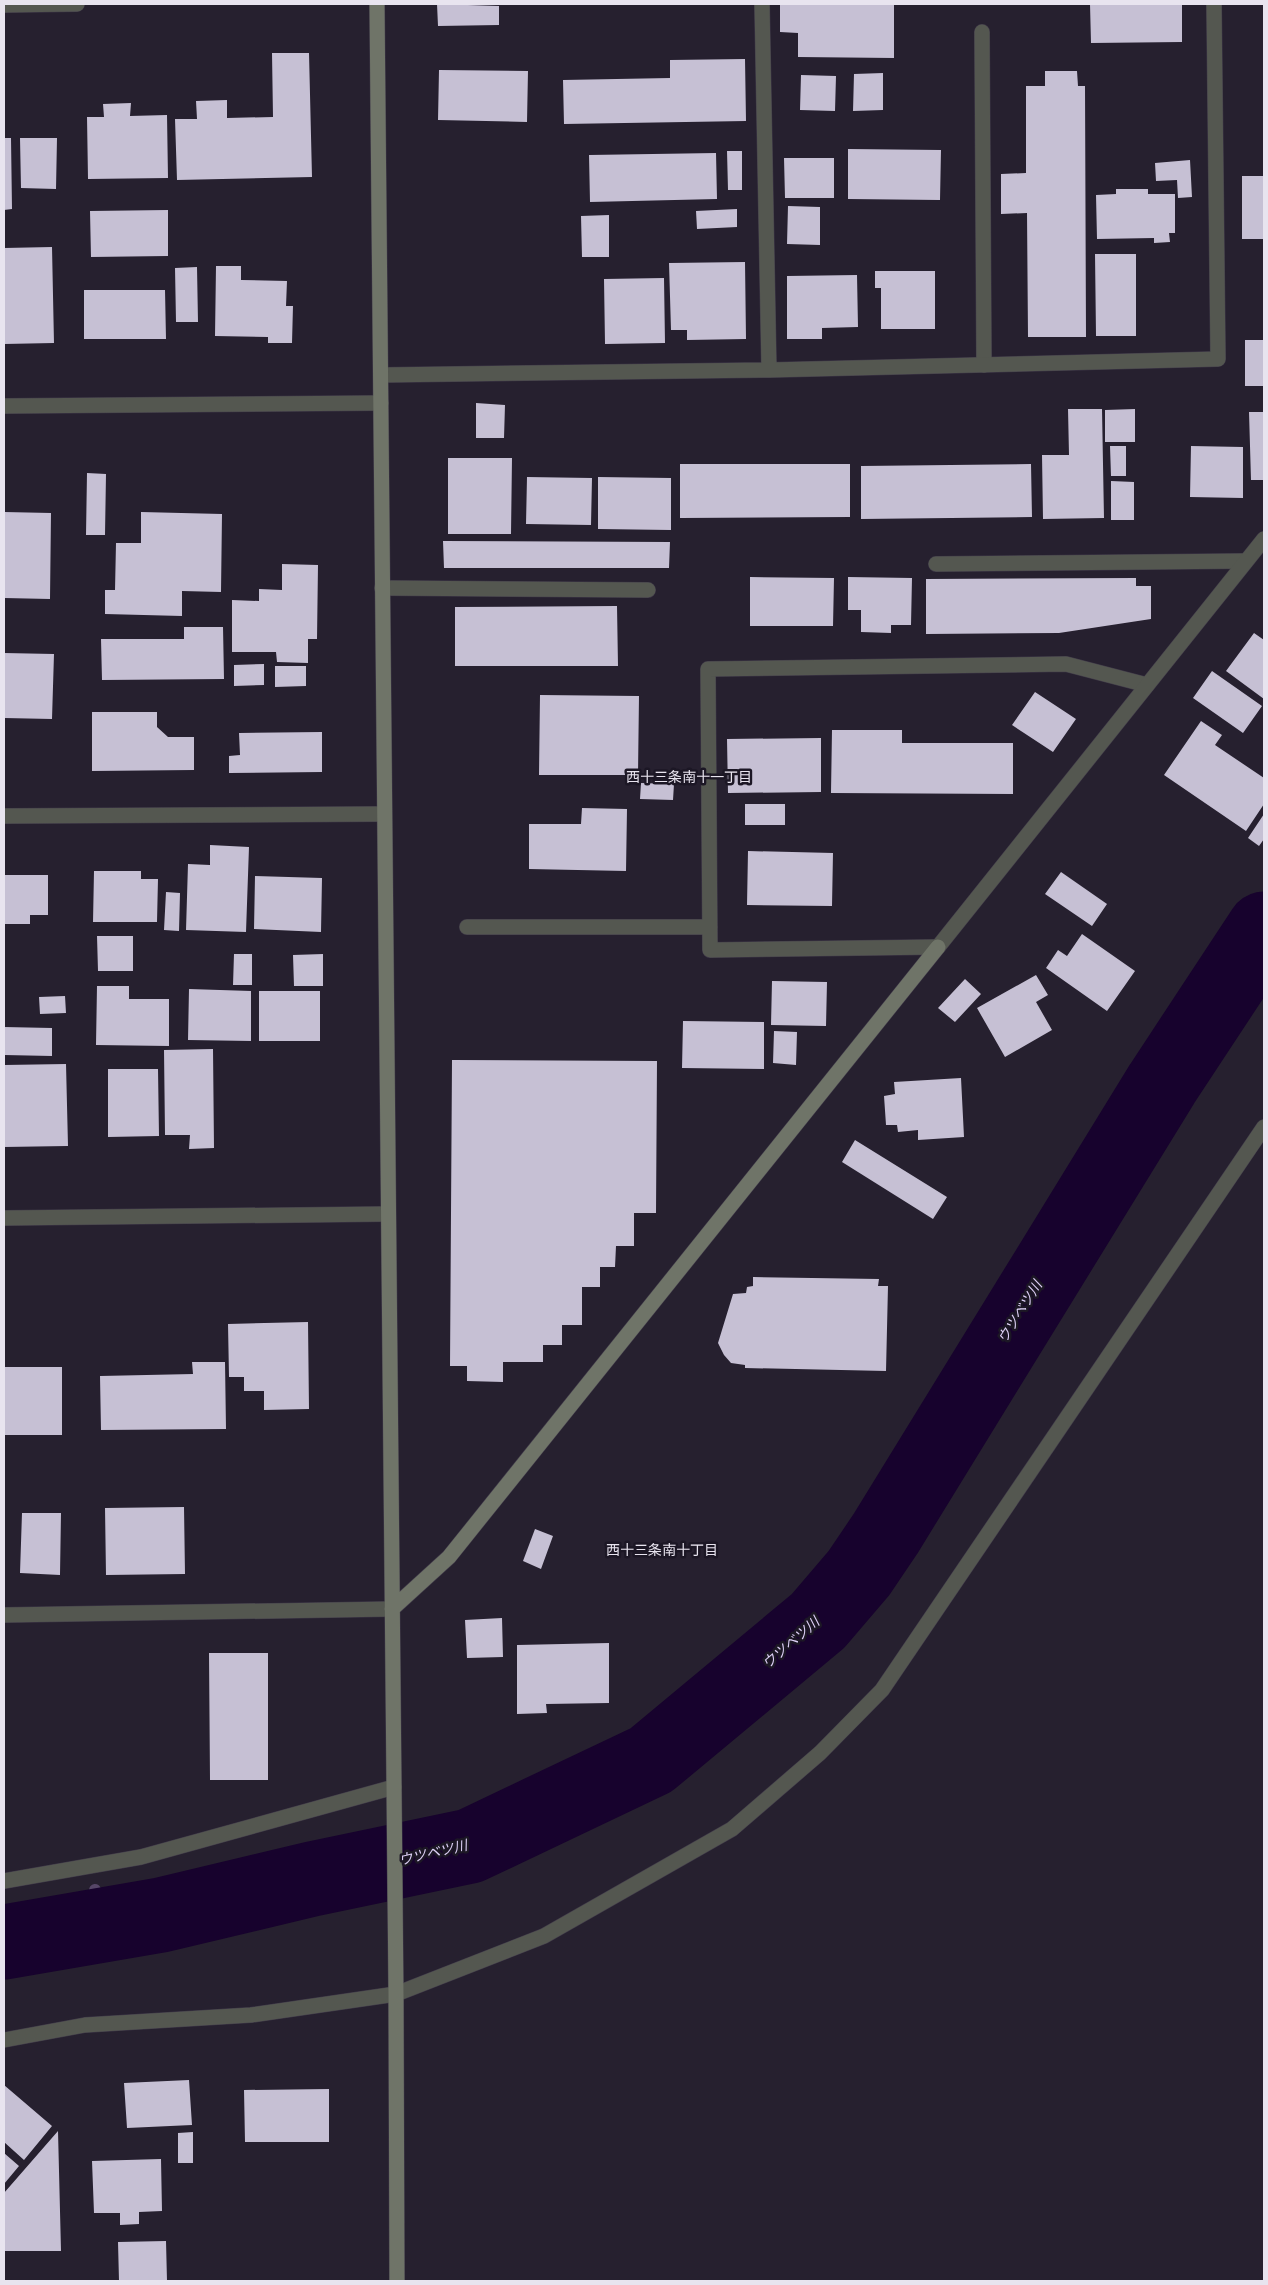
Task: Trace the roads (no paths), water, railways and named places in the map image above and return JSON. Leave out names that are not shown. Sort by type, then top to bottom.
[{"type":"street","points":[[4,5],[77,4]]},
{"type":"street","points":[[377,4],[387,1214],[396,1951],[397,2281]]},
{"type":"street","points":[[762,4],[769,370]]},
{"type":"street","points":[[381,375],[769,370],[1218,359],[1214,4]]},
{"type":"street","points":[[982,32],[984,365]]},
{"type":"street","points":[[4,406],[381,403]]},
{"type":"street","points":[[4,1614],[392,1608],[450,1557],[1264,539]]},
{"type":"street","points":[[936,564],[1246,562]]},
{"type":"street","points":[[382,588],[648,590]]},
{"type":"street","points":[[938,947],[710,950],[708,669],[1066,664],[1147,685]]},
{"type":"street","points":[[4,816],[384,814]]},
{"type":"street","points":[[467,927],[710,927]]},
{"type":"street","points":[[4,2040],[85,2025],[251,2016],[396,1994],[544,1936],[732,1829],[820,1753],[882,1690],[1264,1127]]},
{"type":"street","points":[[4,1218],[387,1214]]},
{"type":"street","points":[[4,1881],[141,1857],[394,1787]]},
{"type":"waterway","name":"ウツベツ川","points":[[4,1942],[161,1915],[312,1879],[470,1846],[651,1760],[818,1621],[859,1573],[886,1533],[1162,1084],[1264,929]]},
{"type":"waterway","points":[[95,1890],[99,1925]]},
{"type":"district","name":"西十三条南十一丁目","points":[[689,777]]},
{"type":"district","name":"西十三条南十丁目","points":[[662,1550]]}]
